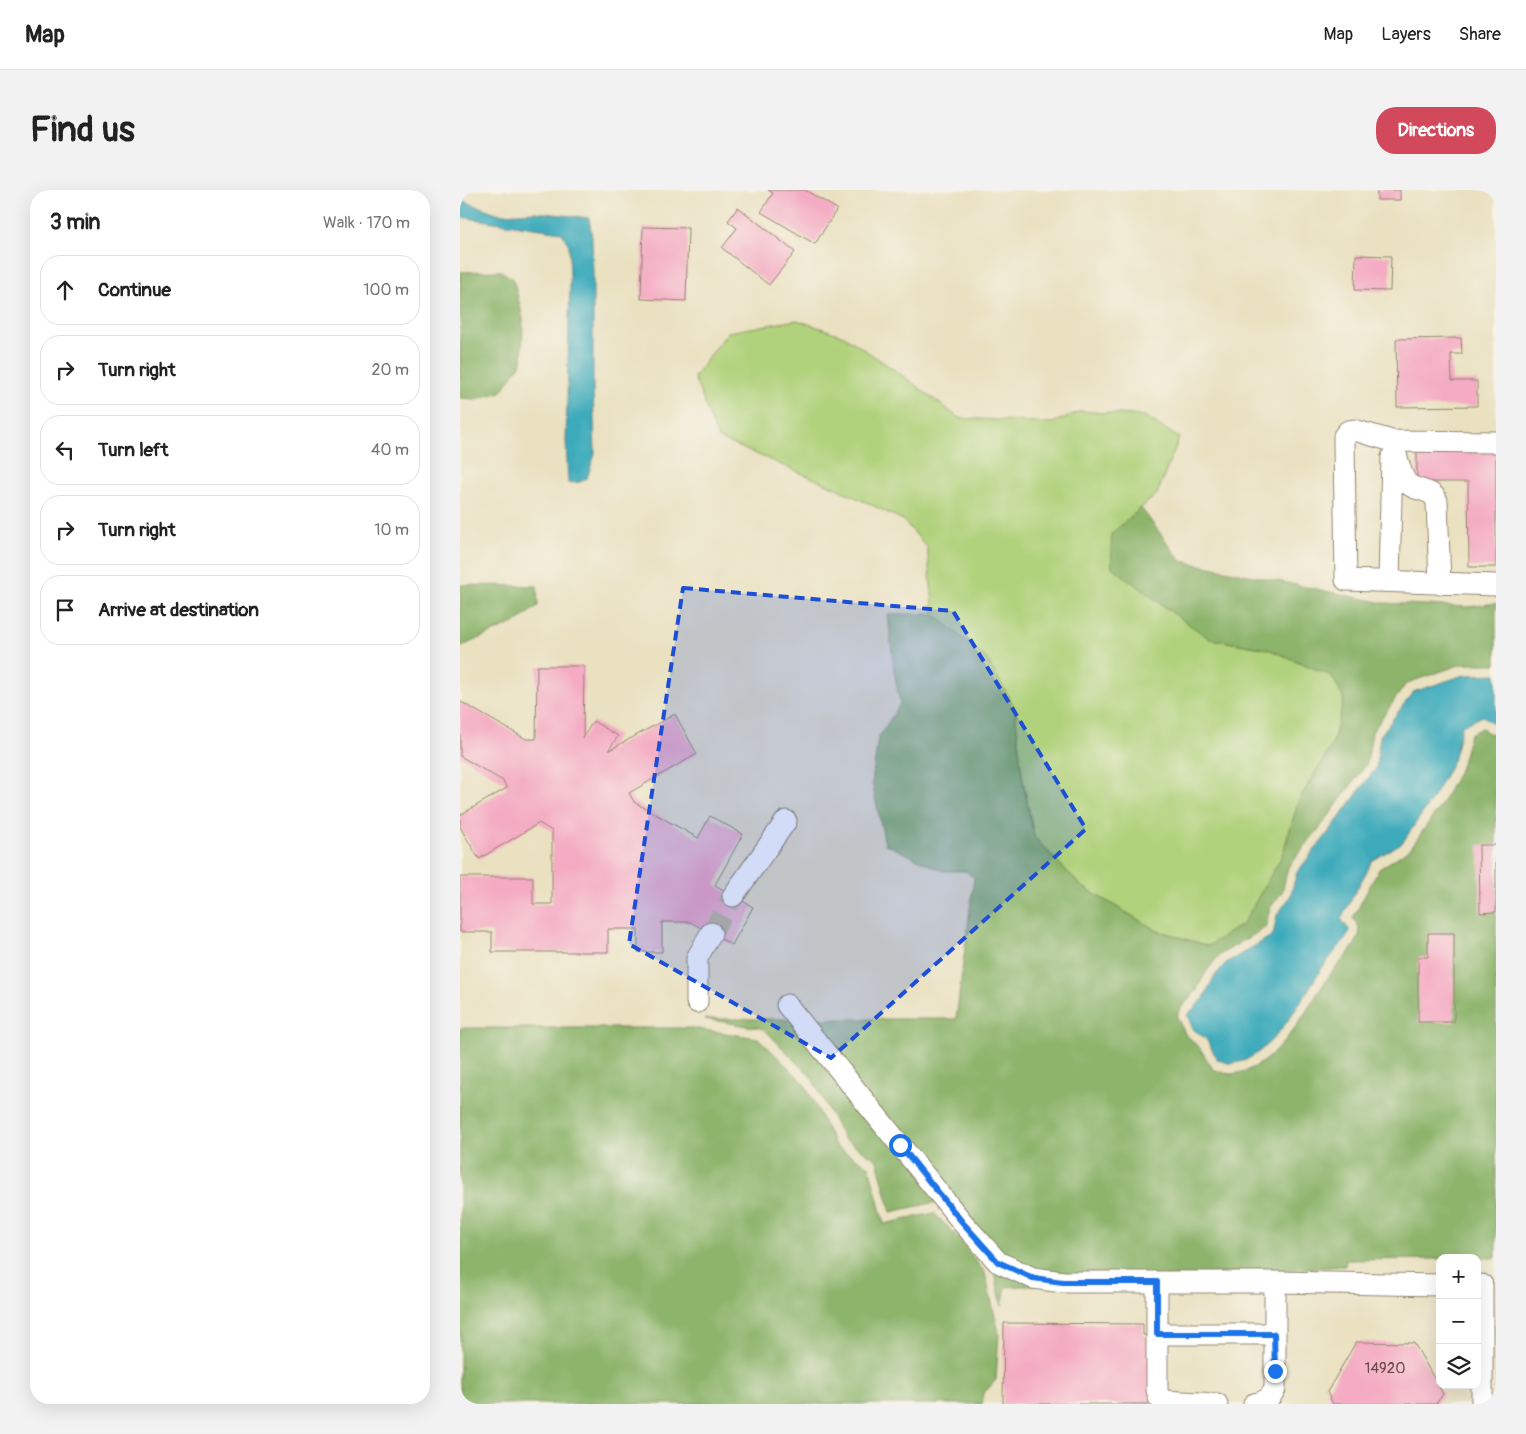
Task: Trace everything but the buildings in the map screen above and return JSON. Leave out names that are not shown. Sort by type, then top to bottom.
[{"type":"lane","points":[[1496,442],[1392,441],[1354,430],[1348,431],[1344,436],[1346,580],[1496,585]]},
{"type":"lane","points":[[1389,581],[1392,441]]},
{"type":"lane","points":[[1392,441],[1407,483],[1436,497],[1440,584]]},
{"type":"lane","points":[[734,896],[786,821]]},
{"type":"lane","points":[[697,1002],[697,958],[711,933]]},
{"type":"lane","points":[[787,1005],[963,1223],[998,1262],[1033,1278],[1063,1282],[1436,1284]]},
{"type":"lane","points":[[1157,1282],[1157,1390],[1159,1398],[1164,1402],[1217,1404]]},
{"type":"lane","points":[[1254,1404],[1263,1402],[1271,1397],[1275,1389],[1275,1282]]},
{"type":"lane","points":[[1482,1404],[1489,1352],[1485,1285]]},
{"type":"lane","points":[[1157,1334],[1274,1334]]},
{"type":"highlighted area","points":[[683,588],[953,611],[1086,829],[831,1058],[629,944]]},
{"type":"green space","points":[[501,271],[513,279],[523,319],[522,362],[501,392],[476,399],[460,398],[460,272]]},
{"type":"green space","points":[[797,320],[844,336],[902,375],[959,418],[1052,423],[1081,411],[1144,416],[1179,438],[1157,494],[1111,534],[1210,639],[1268,649],[1332,676],[1344,699],[1333,743],[1299,800],[1282,856],[1243,924],[1209,946],[1156,930],[1081,886],[1034,837],[1022,775],[986,658],[934,614],[927,547],[903,520],[834,487],[718,438],[694,377],[728,332]]},
{"type":"green space","points":[[1141,508],[1181,561],[1383,603],[1469,607],[1496,603],[1496,664],[1462,664],[1405,685],[1372,732],[1367,763],[1322,825],[1288,867],[1282,892],[1270,908],[1265,928],[1219,955],[1206,972],[1196,991],[1179,1010],[1177,1017],[1185,1034],[1199,1047],[1213,1069],[1231,1074],[1248,1070],[1263,1062],[1276,1050],[1301,1020],[1330,975],[1354,946],[1359,930],[1353,918],[1379,869],[1410,849],[1441,805],[1461,767],[1470,734],[1482,728],[1488,733],[1496,734],[1496,1258],[1481,1258],[1481,1254],[1436,1254],[1436,1259],[1346,1260],[1345,1266],[1006,1287],[1002,1306],[994,1270],[937,1203],[891,1212],[877,1160],[843,1138],[812,1078],[765,1030],[705,1019],[956,1019],[974,878],[966,871],[943,871],[885,844],[872,783],[878,738],[900,704],[894,671],[888,614],[934,614],[986,658],[1015,708],[1022,775],[1034,837],[1081,886],[1156,930],[1208,946],[1243,924],[1282,856],[1299,800],[1333,743],[1344,699],[1332,676],[1268,649],[1210,639],[1170,611],[1112,567],[1111,534]]},
{"type":"green space","points":[[460,585],[537,586],[538,606],[516,622],[460,647]]},
{"type":"green space","points":[[460,1028],[691,1028],[758,1038],[804,1083],[836,1147],[869,1166],[884,1224],[934,1213],[957,1236],[985,1273],[999,1333],[996,1380],[983,1394],[982,1404],[460,1404]]},
{"type":"water","points":[[460,200],[500,214],[536,212],[589,218],[592,237],[593,273],[595,454],[587,478],[580,482],[568,483],[566,441],[570,280],[569,245],[561,232],[460,217]]},
{"type":"water","points":[[1496,674],[1496,717],[1493,724],[1483,716],[1462,726],[1453,761],[1432,799],[1403,842],[1372,861],[1341,919],[1350,931],[1322,968],[1295,1010],[1271,1041],[1257,1053],[1243,1061],[1229,1063],[1218,1060],[1206,1039],[1193,1029],[1187,1015],[1204,998],[1214,977],[1226,963],[1273,935],[1277,915],[1290,897],[1297,872],[1376,768],[1380,736],[1413,692],[1464,675]]},
{"type":"tunnel","points":[[711,933],[733,896]]},
{"type":"route","points":[[900,1145],[963,1223],[998,1262],[1033,1278],[1063,1282],[1157,1282],[1157,1334],[1274,1334],[1275,1371]]}]
